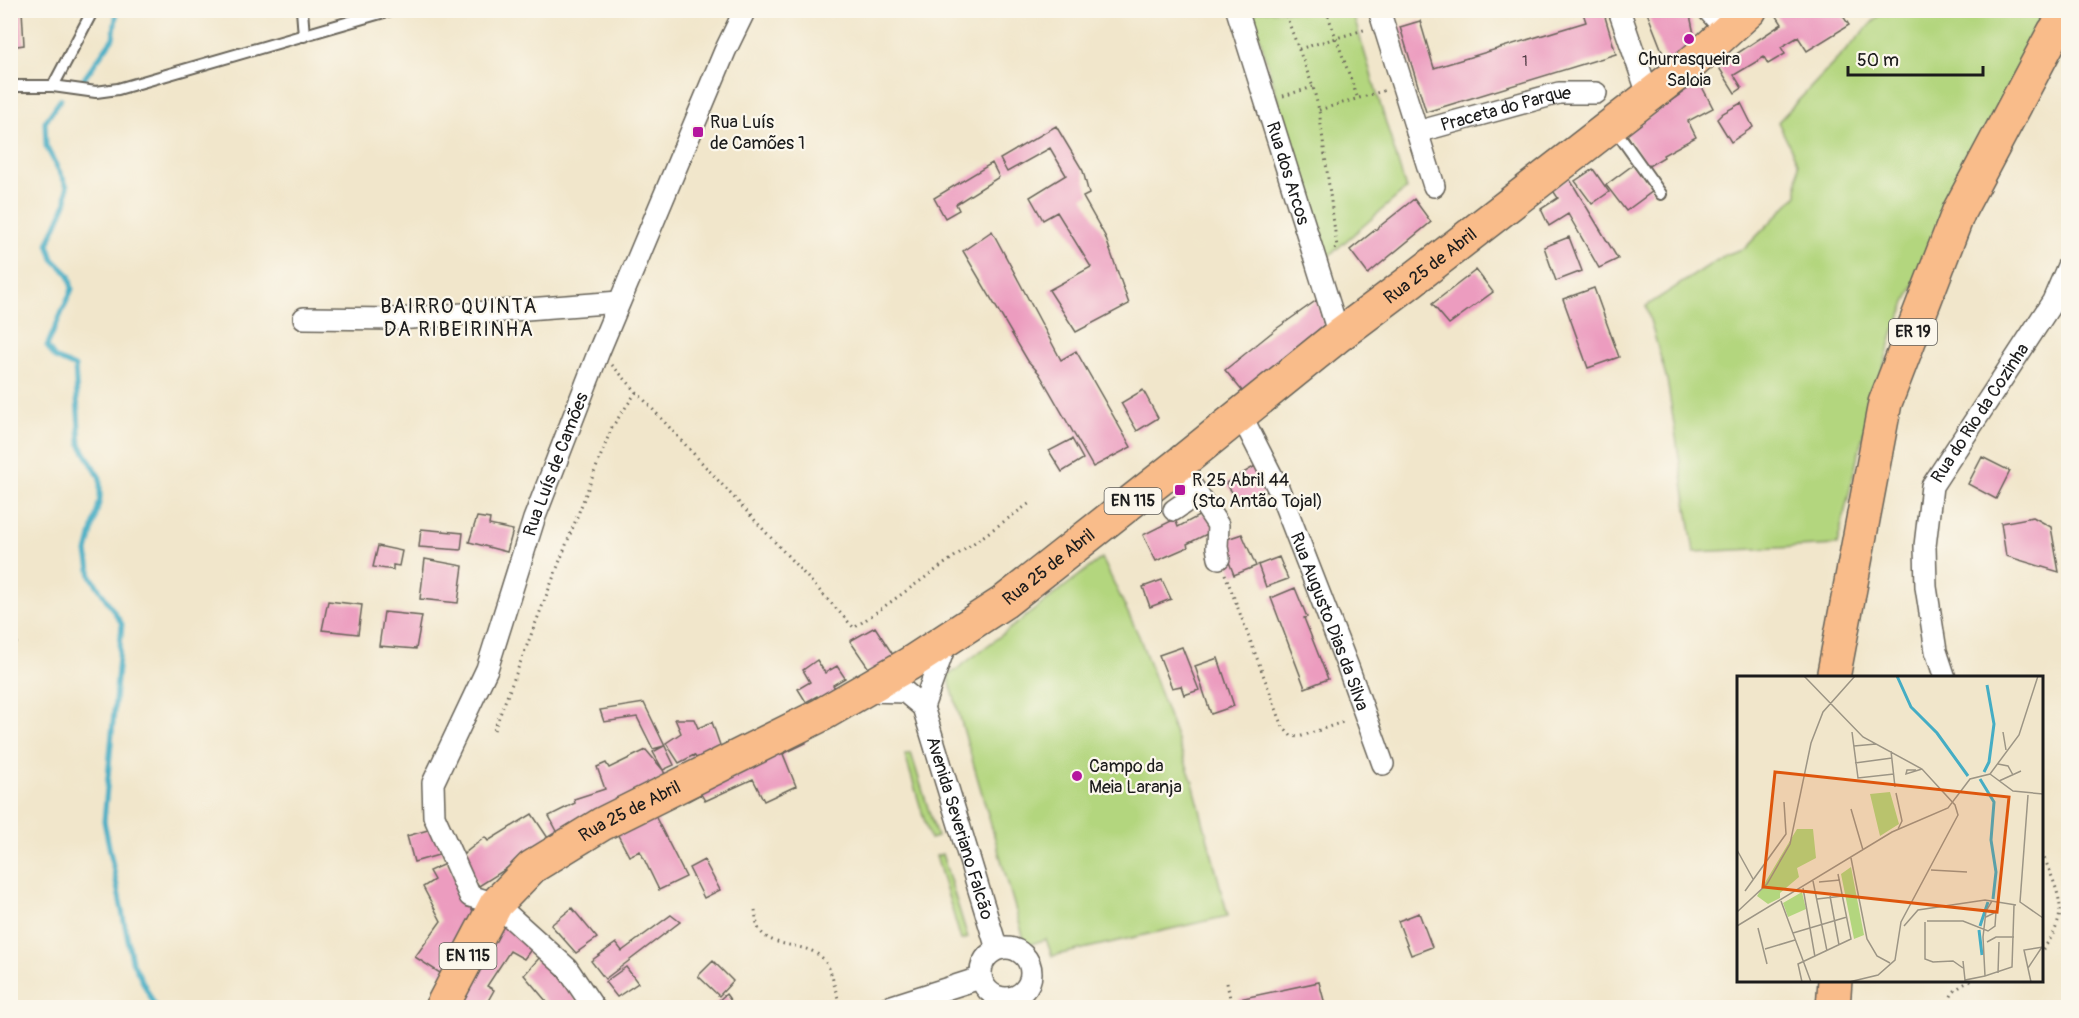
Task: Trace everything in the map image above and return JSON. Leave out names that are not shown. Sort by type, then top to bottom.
[{"type":"main road","name":"ER 19","points":[[1833,676],[1885,403],[1959,211],[2054,32],[2068,13]]},
{"type":"main road","name":"Rua 25 de Abril","points":[[496,904],[532,867],[602,824],[821,715],[862,691],[907,678],[948,639],[1004,602],[1339,335],[1649,97],[1729,18]]},
{"type":"main road","name":"ER 19","points":[[1855,676],[1905,412],[1977,224],[2068,52]]},
{"type":"main road","name":"EN 115","points":[[441,1008],[496,904]]},
{"type":"main road","points":[[1813,1008],[1814,982]]},
{"type":"main road","points":[[1833,1008],[1835,982]]},
{"type":"street","name":"Rua Luís de Camões","points":[[496,904],[470,896],[434,816],[433,783],[487,669],[534,519],[598,351],[725,51],[745,10]]},
{"type":"street","name":"Rua dos Arcos","points":[[1238,10],[1339,335]]},
{"type":"street","points":[[1619,10],[1649,97]]},
{"type":"street","points":[[1381,17],[1434,186]]},
{"type":"street","name":"Praceta do Parque","points":[[1416,132],[1559,93],[1596,93]]},
{"type":"street","name":"Rua do Rio da Cozinha","points":[[1944,676],[1936,651],[1926,587],[1925,546],[1932,486],[2053,301],[2068,266]]},
{"type":"street","points":[[304,318],[398,319],[619,302]]},
{"type":"street","name":"Rua Augusto Dias da Silva","points":[[1241,415],[1279,490],[1383,765]]},
{"type":"street","points":[[1178,465],[1218,525],[1219,558]]},
{"type":"street","points":[[1174,510],[1197,494]]},
{"type":"street","points":[[924,701],[948,639]]},
{"type":"street","name":"Avenida Severiano Falcão","points":[[907,678],[917,670],[924,701],[997,949]]},
{"type":"street","points":[[907,678],[924,701]]},
{"type":"street","points":[[496,904],[567,968],[594,1008]]},
{"type":"street","points":[[997,949],[1017,951],[1025,956],[1029,963],[1030,982],[1013,1003],[992,994],[980,978],[980,968],[984,960],[997,949]]},
{"type":"street","points":[[886,1008],[980,978]]},
{"type":"lane","points":[[53,86],[93,10]]},
{"type":"lane","points":[[302,10],[304,36]]},
{"type":"lane","points":[[10,86],[53,86],[96,92],[118,89],[391,10]]},
{"type":"lane","points":[[1612,125],[1661,194]]},
{"type":"path","points":[[1284,10],[1313,87],[1319,110],[1338,247],[1315,263]]},
{"type":"path","points":[[1326,10],[1358,99]]},
{"type":"path","points":[[1299,49],[1335,39],[1381,17]]},
{"type":"path","points":[[1319,110],[1402,84]]},
{"type":"path","points":[[1266,100],[1313,87]]},
{"type":"path","points":[[598,351],[854,628],[1030,503]]},
{"type":"path","points":[[494,730],[612,427],[637,391]]},
{"type":"path","points":[[1219,558],[1283,727],[1287,732],[1299,737],[1365,714]]},
{"type":"path","points":[[10,642],[19,644]]},
{"type":"path","points":[[2043,855],[2060,908],[2054,934],[2043,949]]},
{"type":"path","points":[[754,910],[759,931],[772,941],[814,952],[825,960],[836,998],[843,1008]]},
{"type":"path","points":[[1948,1008],[1949,998],[1959,986],[1970,982]]},
{"type":"path","points":[[1227,983],[1232,1008]]},
{"type":"green space","points":[[1252,11],[1352,11],[1406,189],[1324,260]]},
{"type":"green space","points":[[1883,11],[2060,11],[1958,181],[1894,331],[1860,446],[1837,545],[1694,552],[1667,380],[1646,306],[1725,255],[1745,248],[1797,195],[1798,164],[1778,122]]},
{"type":"green space","points":[[1102,558],[1139,636],[1193,783],[1228,916],[1052,956],[1046,939],[1026,946],[948,676]]},
{"type":"green space","points":[[911,753],[937,837],[930,839],[905,755]]},
{"type":"green space","points":[[942,854],[968,938],[961,940],[936,856]]},
{"type":"building","points":[[10,10],[22,10],[24,45],[10,47]]},
{"type":"building","points":[[1582,10],[1603,10],[1616,54],[1426,112],[1400,27],[1420,21],[1434,68],[1586,22]]},
{"type":"building","points":[[1646,10],[1689,10],[1696,44],[1668,66]]},
{"type":"building","points":[[1773,10],[1839,10],[1849,25],[1807,51],[1798,37],[1781,47],[1785,54],[1768,64],[1764,57],[1734,75],[1742,88],[1735,93],[1718,66],[1782,24]]},
{"type":"building","points":[[1699,81],[1713,108],[1688,121],[1696,137],[1663,155],[1664,157],[1647,167],[1626,133]]},
{"type":"building","points":[[1741,103],[1753,127],[1731,142],[1717,119]]},
{"type":"building","points":[[1056,126],[1083,171],[1089,194],[1083,197],[1105,236],[1129,304],[1076,332],[1049,290],[1091,267],[1057,212],[1043,220],[1030,197],[1066,175],[1050,148],[1007,172],[1000,159]]},
{"type":"building","points":[[992,163],[999,177],[956,204],[959,210],[945,218],[934,198]]},
{"type":"building","points":[[1633,165],[1653,191],[1626,211],[1606,185]]},
{"type":"building","points":[[1593,169],[1609,192],[1592,204],[1575,181]]},
{"type":"building","points":[[1569,178],[1618,259],[1599,268],[1568,214],[1549,226],[1541,209],[1558,198],[1552,189]]},
{"type":"building","points":[[1414,199],[1431,222],[1368,274],[1350,250]]},
{"type":"building","points":[[992,231],[1061,360],[1076,351],[1131,447],[1093,467],[1039,373],[1028,361],[963,251]]},
{"type":"building","points":[[1569,237],[1582,271],[1556,281],[1544,247]]},
{"type":"building","points":[[1476,270],[1493,292],[1449,324],[1432,304]]},
{"type":"building","points":[[1594,288],[1619,357],[1588,368],[1563,299]]},
{"type":"building","points":[[1317,300],[1324,325],[1243,392],[1225,370]]},
{"type":"building","points":[[1143,390],[1158,418],[1137,431],[1121,403]]},
{"type":"building","points":[[1072,439],[1083,459],[1062,472],[1049,451]]},
{"type":"building","points":[[1982,457],[2010,471],[1996,499],[1968,484]]},
{"type":"building","points":[[1257,465],[1272,488],[1241,506],[1226,483]]},
{"type":"building","points":[[1206,512],[1215,530],[1187,544],[1188,547],[1156,561],[1143,535],[1175,519],[1178,527]]},
{"type":"building","points":[[477,517],[490,519],[489,525],[513,530],[507,552],[469,542]]},
{"type":"building","points":[[2033,517],[2051,527],[2059,572],[2006,556],[2001,523]]},
{"type":"building","points":[[421,529],[463,533],[461,550],[419,547]]},
{"type":"building","points":[[1242,534],[1256,566],[1234,575],[1221,541]]},
{"type":"building","points":[[378,546],[402,551],[399,566],[393,565],[393,570],[373,567]]},
{"type":"building","points":[[1279,557],[1288,579],[1266,587],[1258,565]]},
{"type":"building","points":[[425,559],[463,566],[458,603],[420,599]]},
{"type":"building","points":[[1162,580],[1171,599],[1150,607],[1143,587]]},
{"type":"building","points":[[1295,588],[1328,679],[1305,688],[1271,598]]},
{"type":"building","points":[[328,601],[362,605],[358,634],[322,630]]},
{"type":"building","points":[[384,612],[422,616],[416,649],[379,646]]},
{"type":"building","points":[[875,627],[897,661],[874,676],[850,641]]},
{"type":"building","points":[[1182,647],[1199,690],[1184,695],[1181,686],[1172,688],[1159,655]]},
{"type":"building","points":[[1218,658],[1234,706],[1211,714],[1195,666]]},
{"type":"building","points":[[817,660],[825,673],[837,666],[845,678],[833,685],[840,696],[823,706],[817,696],[806,702],[798,689],[810,682],[803,670]]},
{"type":"building","points":[[644,703],[674,765],[663,770],[653,752],[664,746],[653,749],[637,717],[604,722],[600,710]]},
{"type":"building","points":[[675,719],[694,719],[698,728],[712,722],[721,748],[707,753],[710,760],[700,763],[694,755],[679,763],[666,743],[681,733]]},
{"type":"building","points":[[801,733],[806,743],[783,754],[796,786],[764,801],[753,779],[705,801],[701,794],[688,801],[682,791]]},
{"type":"building","points":[[646,750],[666,777],[558,833],[549,816],[575,803],[574,799],[605,789],[597,767],[606,763],[609,768]]},
{"type":"building","points":[[649,804],[686,877],[659,890],[640,851],[629,856],[611,822]]},
{"type":"building","points":[[532,814],[550,841],[479,886],[460,857],[485,837],[488,841]]},
{"type":"building","points":[[435,828],[442,854],[414,862],[407,836]]},
{"type":"building","points":[[704,860],[720,890],[704,898],[689,868]]},
{"type":"building","points":[[447,863],[476,917],[443,975],[415,957],[441,921],[423,887],[434,880],[429,871]]},
{"type":"building","points":[[572,908],[597,938],[576,953],[551,925]]},
{"type":"building","points":[[1419,913],[1432,947],[1411,955],[1398,921]]},
{"type":"building","points":[[671,915],[680,922],[605,979],[591,961],[616,943],[622,951]]},
{"type":"building","points":[[501,922],[532,948],[524,959],[510,951],[487,986],[494,990],[484,1008],[452,1008]]},
{"type":"building","points":[[541,956],[582,1008],[552,1008],[524,975]]},
{"type":"building","points":[[713,961],[733,981],[719,996],[698,976]]},
{"type":"building","points":[[626,967],[638,983],[617,997],[605,982]]},
{"type":"building","points":[[1319,982],[1326,1008],[1241,1008],[1239,999]]},
{"type":"building","points":[[726,994],[736,1008],[710,1008]]},
{"type":"waterway","points":[[83,80],[113,38],[117,10]]},
{"type":"waterway","points":[[61,99],[45,122],[46,146],[67,186],[66,203],[48,244],[53,259],[69,275],[72,289],[47,346],[55,358],[75,367],[80,444],[100,478],[100,499],[87,552],[91,576],[122,624],[104,821],[132,961],[156,1008]]},
{"type":"place","name":"Churrasqueira Saloia","points":[[1689,39]]},
{"type":"place","name":"Rua Luís de Camões 1","points":[[698,132]]},
{"type":"place","name":"R 25 Abril 44 (Sto Antão Tojal)","points":[[1180,490]]},
{"type":"place","name":"Campo da Meia Laranja","points":[[1077,776]]},
{"type":"district","name":"BAIRRO QUINTA DA RIBEIRINHA","points":[[459,318]]}]
